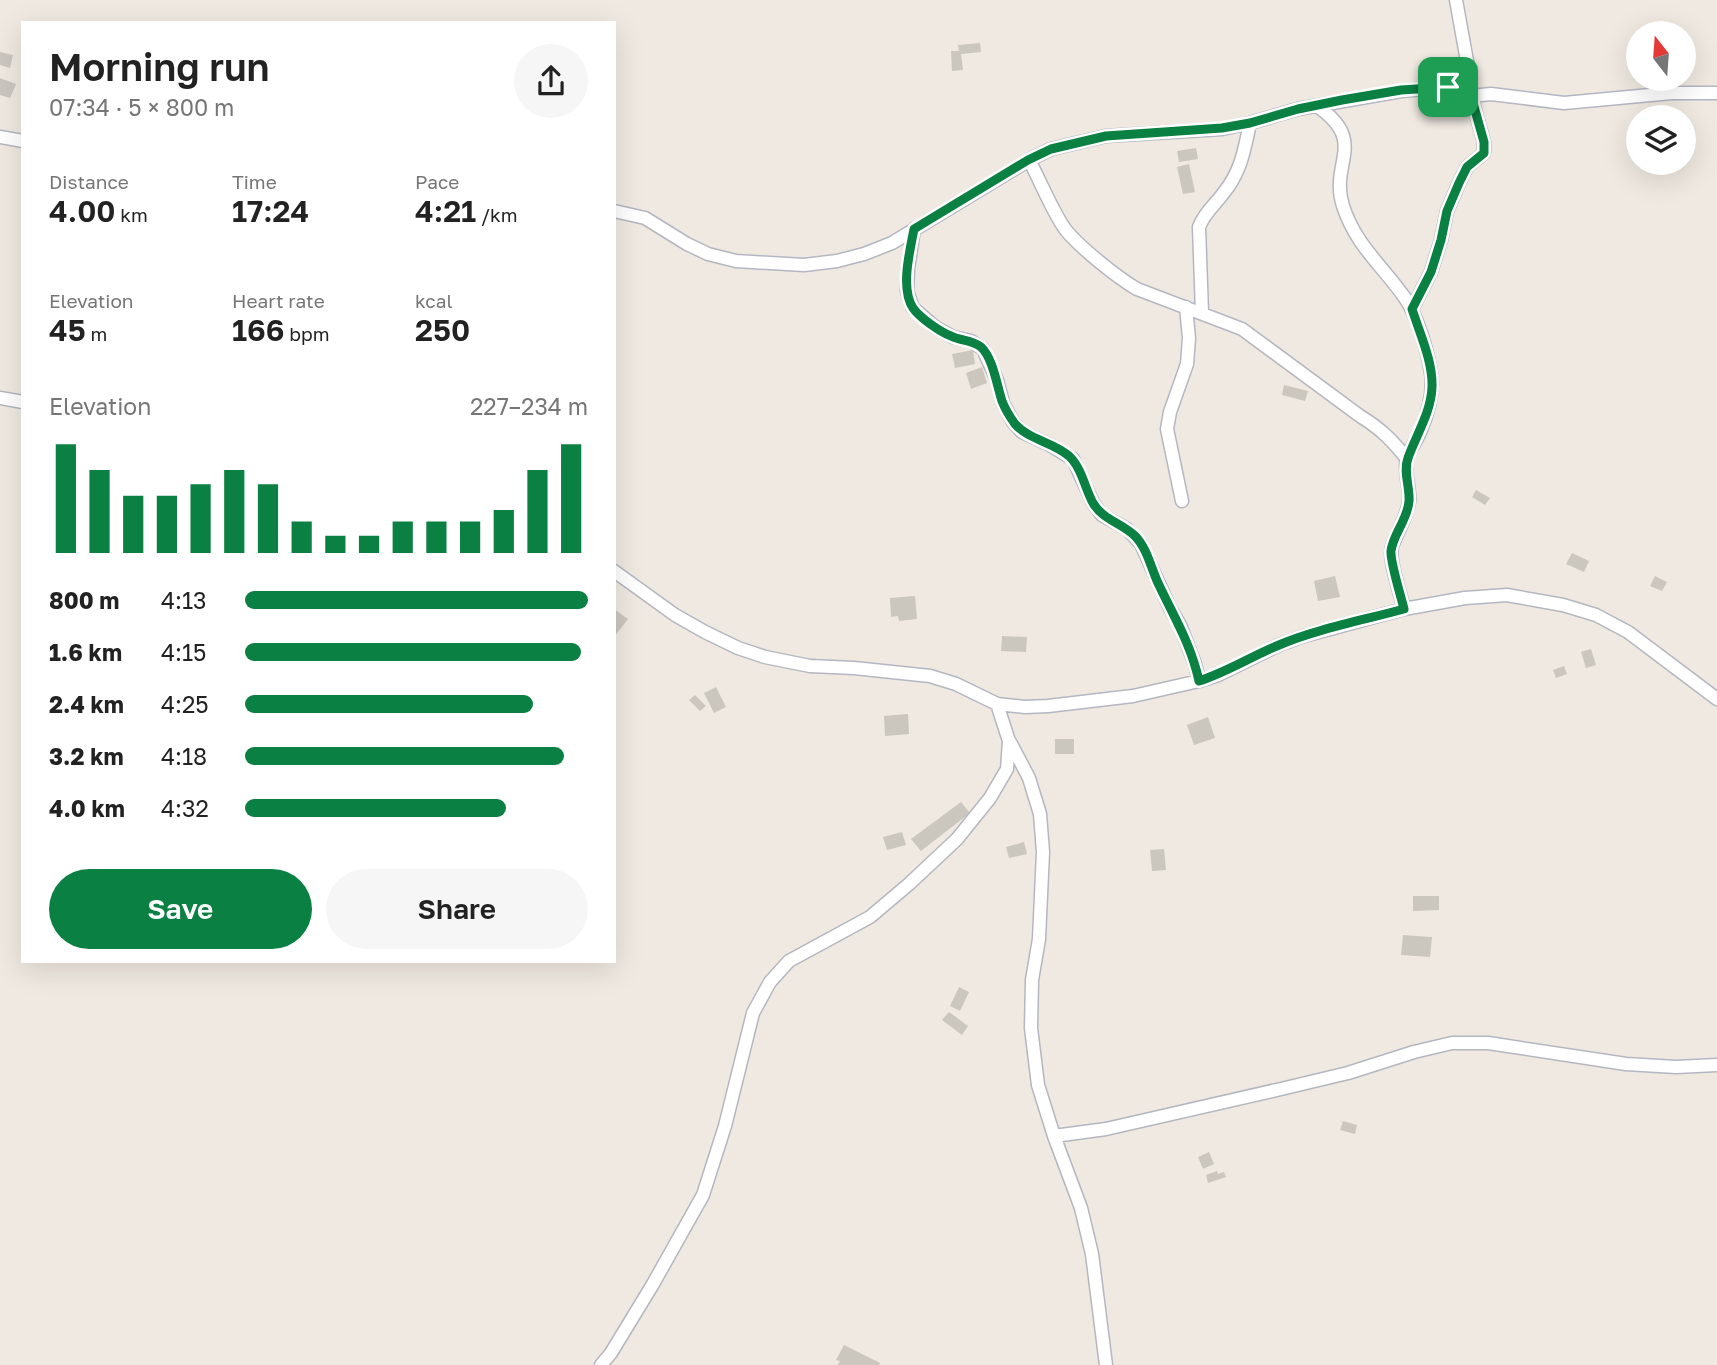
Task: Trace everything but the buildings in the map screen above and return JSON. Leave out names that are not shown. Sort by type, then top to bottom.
[{"type":"street","points":[[1412,309],[1431,272],[1447,211],[1459,183],[1467,167],[1484,153],[1484,142],[1471,96],[1456,0]]},
{"type":"street","points":[[616,211],[645,218],[708,254],[736,261],[804,265],[837,261],[892,243],[1028,160],[1051,149],[1106,136],[1222,128],[1401,90],[1448,87],[1471,96],[1491,94],[1564,103],[1672,93],[1717,93]]},
{"type":"street","points":[[1317,106],[1334,119],[1344,137],[1346,148],[1340,195],[1353,232],[1412,309],[1429,364],[1432,386],[1430,403],[1422,429],[1407,460],[1409,506],[1390,554],[1404,609]]},
{"type":"street","points":[[1202,313],[1199,227],[1203,216],[1222,196],[1236,175],[1243,160],[1250,123]]},
{"type":"street","points":[[0,137],[21,141]]},
{"type":"street","points":[[1028,160],[1066,229],[1078,243],[1127,283],[1242,329],[1381,429],[1407,460]]},
{"type":"street","points":[[914,229],[907,291],[913,308],[935,327],[953,337],[971,341],[983,349],[1013,422],[1022,432],[1050,444],[1073,459],[1093,503],[1102,515],[1126,529],[1141,544],[1180,625],[1199,681]]},
{"type":"street","points":[[1182,501],[1167,429],[1170,412],[1187,364],[1189,338],[1186,307]]},
{"type":"street","points":[[0,398],[21,402]]},
{"type":"street","points":[[616,572],[675,615],[738,648],[765,657],[810,666],[930,676],[956,684],[998,704],[1048,706],[1133,696],[1218,675],[1279,645],[1304,636],[1404,609],[1465,598],[1507,596],[1563,605],[1596,615],[1628,632],[1717,699]]},
{"type":"street","points":[[998,704],[1009,741],[1029,778],[1040,814],[1043,852],[1039,939],[1032,980],[1031,1028],[1038,1085],[1081,1208],[1092,1254],[1106,1365]]},
{"type":"street","points":[[601,1365],[653,1284],[702,1195],[725,1126],[752,1013],[770,982],[789,961],[870,918],[957,839],[1000,783],[1007,769],[1009,741]]},
{"type":"street","points":[[1054,1136],[1106,1129],[1294,1086],[1452,1043],[1488,1043],[1626,1064],[1676,1067],[1717,1065]]},
{"type":"route","points":[[1448,87],[1471,96],[1484,142],[1484,153],[1467,167],[1459,183],[1447,211],[1431,272],[1412,309],[1427,356],[1432,386],[1422,429],[1407,460],[1409,506],[1390,554],[1404,609],[1304,636],[1199,681],[1180,625],[1135,536],[1102,515],[1093,503],[1073,459],[1050,444],[1022,432],[1013,422],[983,349],[971,341],[953,337],[935,327],[913,308],[907,291],[914,229],[1051,149],[1106,136],[1222,128],[1342,100],[1401,90],[1448,87]]}]
